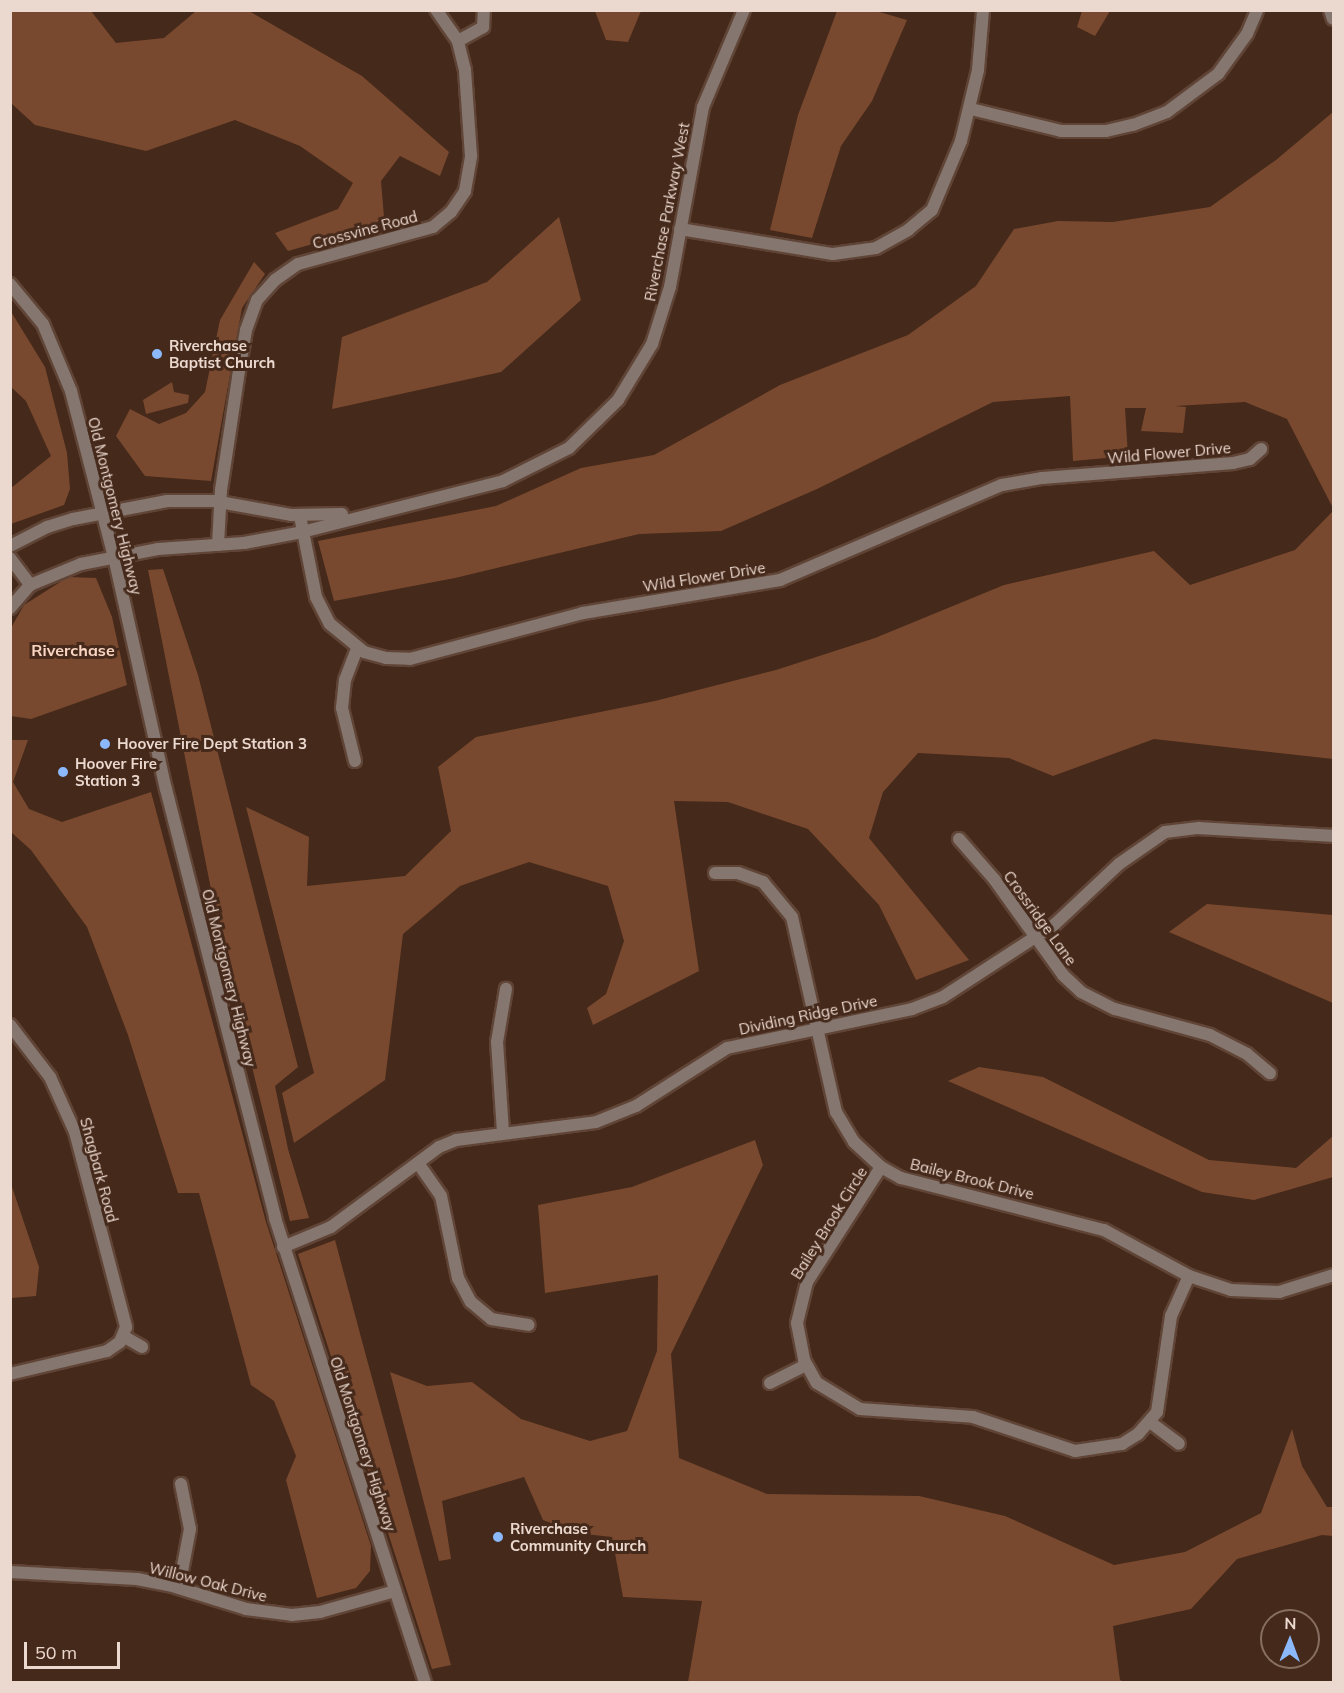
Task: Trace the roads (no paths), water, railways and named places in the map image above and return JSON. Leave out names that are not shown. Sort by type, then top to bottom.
[{"type":"street","points":[[458,41],[483,27],[484,10]]},
{"type":"street","name":"Riverchase Parkway West","points":[[10,608],[30,585],[48,575],[114,557],[158,549],[218,545],[302,531],[381,509],[485,486],[523,473],[569,448],[600,421],[618,400],[652,344],[670,287],[704,107],[744,10]]},
{"type":"street","points":[[680,229],[833,254],[890,243],[932,210],[947,179],[971,109],[983,10]]},
{"type":"street","points":[[971,109],[1061,130],[1106,131],[1133,125],[1167,112],[1218,74],[1247,34],[1257,10]]},
{"type":"street","points":[[1330,10],[1333,20]]},
{"type":"street","name":"Crossvine Road","points":[[218,545],[221,503],[242,354],[257,300],[275,280],[298,264],[433,227],[451,212],[465,191],[471,156],[468,91],[458,41],[440,11]]},
{"type":"street","name":"Old Montgomery Highway","points":[[10,284],[43,324],[59,356],[114,557],[166,789],[283,1247],[425,1683]]},
{"type":"street","name":"Wild Flower Drive","points":[[300,516],[323,612],[338,633],[357,648],[386,658],[410,659],[583,613],[764,585],[1002,485],[1042,478],[1233,463],[1250,459],[1261,449]]},
{"type":"street","name":"Riverchase Parkway West","points":[[10,546],[47,527],[102,511],[167,501],[221,503],[300,516],[381,509]]},
{"type":"street","points":[[10,558],[30,585]]},
{"type":"street","points":[[355,761],[342,708],[345,680],[357,648]]},
{"type":"street","name":"Dividing Ridge Drive","points":[[283,1247],[331,1227],[418,1163],[456,1140],[503,1132],[577,1126],[611,1118],[728,1048],[926,1005],[958,989],[1035,938],[1073,910],[1119,864],[1165,832],[1199,828],[1334,836]]},
{"type":"street","name":"Crossridge Lane","points":[[959,839],[994,879],[1035,938],[1072,984],[1101,1003],[1203,1032],[1247,1054],[1270,1073]]},
{"type":"street","name":"Bailey Brook Drive","points":[[715,873],[750,875],[784,904],[798,932],[825,1077],[840,1122],[854,1142],[881,1167],[901,1178],[1104,1230],[1131,1241],[1189,1276],[1231,1290],[1261,1294],[1293,1288],[1334,1275]]},
{"type":"street","points":[[503,1132],[497,1042],[506,989]]},
{"type":"street","name":"Shagbark Road","points":[[10,1025],[50,1077],[75,1132],[125,1315],[123,1336]]},
{"type":"street","points":[[418,1163],[441,1196],[455,1269],[471,1302],[491,1319],[529,1325]]},
{"type":"street","name":"Bailey Brook Circle","points":[[881,1167],[804,1292],[797,1323],[806,1365],[824,1390],[860,1409],[973,1417],[1075,1451],[1122,1444],[1150,1422],[1161,1402],[1171,1316],[1189,1276]]},
{"type":"street","points":[[10,1374],[107,1352],[123,1336],[142,1347]]},
{"type":"street","points":[[770,1383],[806,1365]]},
{"type":"street","points":[[1150,1422],[1179,1444]]},
{"type":"street","points":[[178,1587],[190,1530],[182,1484]]},
{"type":"street","name":"Willow Oak Drive","points":[[10,1572],[62,1578],[116,1577],[178,1587],[246,1609],[292,1615],[320,1612],[395,1591]]},
{"type":"place","name":"Riverchase Baptist Church","points":[[157,354]]},
{"type":"place","name":"Hoover Fire Dept Station 3","points":[[105,744]]},
{"type":"place","name":"Hoover Fire Station 3","points":[[63,772]]},
{"type":"place","name":"Riverchase Community Church","points":[[498,1537]]},
{"type":"district","name":"Riverchase","points":[[73,650]]}]
